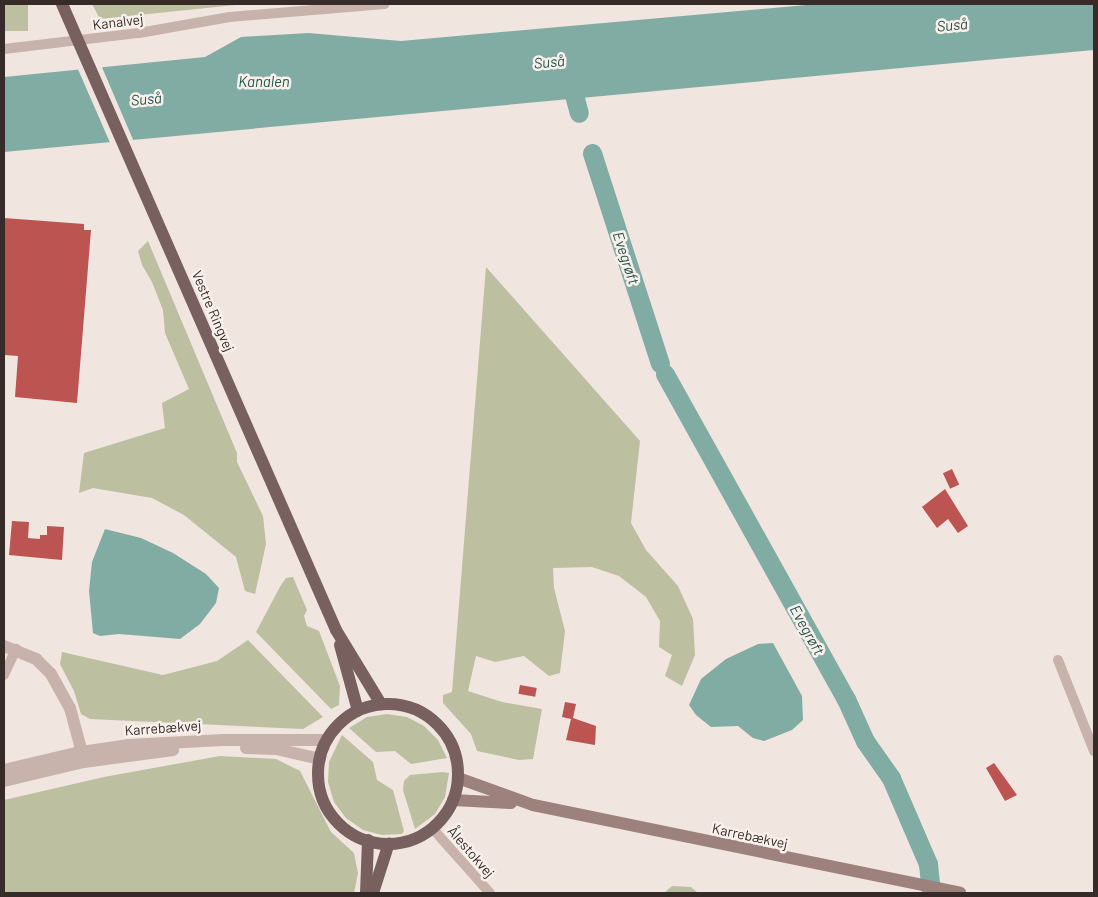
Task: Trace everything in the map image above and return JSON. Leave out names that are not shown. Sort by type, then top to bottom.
[{"type":"main road","name":"Vestre Ringvej","points":[[62,4],[140,177],[336,630],[380,704]]},
{"type":"main road","name":"Vestre Ringvej","points":[[336,630],[358,711]]},
{"type":"main road","points":[[380,704],[411,708],[437,723],[454,748],[458,778],[453,800],[432,828],[412,839],[389,844],[368,840],[342,826],[325,802],[318,774],[320,759],[327,740],[340,723],[358,711],[380,704]]},
{"type":"main road","name":"Karrebækvej","points":[[458,778],[533,805],[923,888],[960,893]]},
{"type":"main road","name":"Karrebækvej","points":[[453,800],[533,805]]},
{"type":"main road","points":[[366,893],[368,840]]},
{"type":"main road","points":[[373,893],[389,844]]},
{"type":"street","name":"Kanalvej","points":[[4,49],[139,33],[230,17],[384,4]]},
{"type":"street","points":[[4,675],[10,647],[36,659],[51,674],[70,708],[83,757]]},
{"type":"street","points":[[1058,660],[1094,751]]},
{"type":"street","name":"Karrebækvej","points":[[4,770],[178,741],[327,740]]},
{"type":"street","name":"Karrebækvej","points":[[4,781],[83,757],[178,749],[224,747],[276,749],[320,759]]},
{"type":"street","name":"Ålestokvej","points":[[432,828],[490,893]]},
{"type":"green space","points":[[4,4],[28,4],[28,31],[4,31]]},
{"type":"green space","points":[[92,4],[245,4],[100,19]]},
{"type":"green space","points":[[148,241],[237,453],[237,462],[263,516],[266,544],[255,594],[245,591],[236,557],[184,515],[152,498],[93,488],[79,493],[84,453],[165,428],[162,403],[189,389],[165,333],[163,310],[152,282],[142,265],[138,251]]},
{"type":"green space","points":[[486,267],[640,441],[631,523],[646,550],[678,586],[693,619],[695,655],[682,686],[665,676],[672,655],[659,647],[660,621],[646,597],[619,576],[592,567],[553,568],[554,588],[565,631],[560,673],[549,676],[524,656],[495,662],[476,656],[468,691],[502,702],[542,709],[533,759],[519,760],[477,751],[471,734],[443,703],[443,695],[452,692]]},
{"type":"green space","points":[[293,577],[307,610],[304,616],[307,626],[319,631],[340,686],[339,705],[331,709],[256,632],[281,585],[286,578]]},
{"type":"green space","points":[[248,640],[323,717],[303,729],[90,719],[81,714],[74,691],[60,664],[62,652],[163,675],[217,661]]},
{"type":"green space","points":[[387,714],[407,717],[424,726],[438,740],[447,758],[411,764],[395,751],[376,752],[349,728],[367,717]]},
{"type":"green space","points":[[342,735],[373,762],[377,780],[393,790],[404,831],[402,834],[382,835],[363,830],[346,818],[334,802],[328,782],[329,762]]},
{"type":"green space","points":[[220,756],[276,759],[300,771],[331,832],[354,853],[358,873],[354,893],[4,893],[4,800],[104,777]]},
{"type":"green space","points":[[449,773],[445,797],[435,814],[415,829],[403,790],[404,781],[410,775]]},
{"type":"green space","points":[[672,886],[691,887],[698,893],[664,893]]},
{"type":"water","name":"Kanalen","points":[[818,4],[1094,4],[1094,50],[4,152],[4,77],[205,57],[241,37],[308,33],[401,41]]},
{"type":"water","points":[[105,529],[141,538],[173,553],[206,574],[219,588],[216,603],[200,624],[180,639],[119,634],[100,636],[93,633],[89,591],[92,562]]},
{"type":"water","points":[[773,643],[802,696],[803,720],[792,730],[764,741],[753,738],[738,726],[711,727],[696,715],[689,705],[701,679],[726,659],[758,644]]},
{"type":"pier","points":[[101,65],[134,142],[111,145],[77,67]]},
{"type":"building","points":[[4,218],[84,224],[84,230],[91,230],[77,403],[15,397],[18,356],[4,355]]},
{"type":"building","points":[[952,469],[959,484],[950,489],[943,473]]},
{"type":"building","points":[[945,489],[968,526],[958,533],[948,519],[937,528],[922,507]]},
{"type":"building","points":[[12,521],[29,522],[28,538],[40,539],[40,535],[47,535],[47,526],[64,527],[62,560],[9,555]]},
{"type":"building","points":[[520,685],[537,688],[535,697],[518,694]]},
{"type":"building","points":[[565,702],[576,704],[573,718],[596,726],[595,745],[566,740],[571,719],[562,717]]},
{"type":"building","points":[[994,763],[1017,795],[1005,801],[986,768]]},
{"type":"waterway","name":"Evegrøft","points":[[569,76],[579,113]]},
{"type":"waterway","name":"Evegrøft","points":[[592,153],[660,363]]},
{"type":"waterway","name":"Evegrøft","points":[[665,374],[846,699],[865,741],[891,778],[928,864],[931,893]]},
{"type":"water label","name":"Suså","points":[[952,25]]},
{"type":"water label","name":"Suså","points":[[549,62]]},
{"type":"water label","name":"Suså","points":[[146,99]]}]
